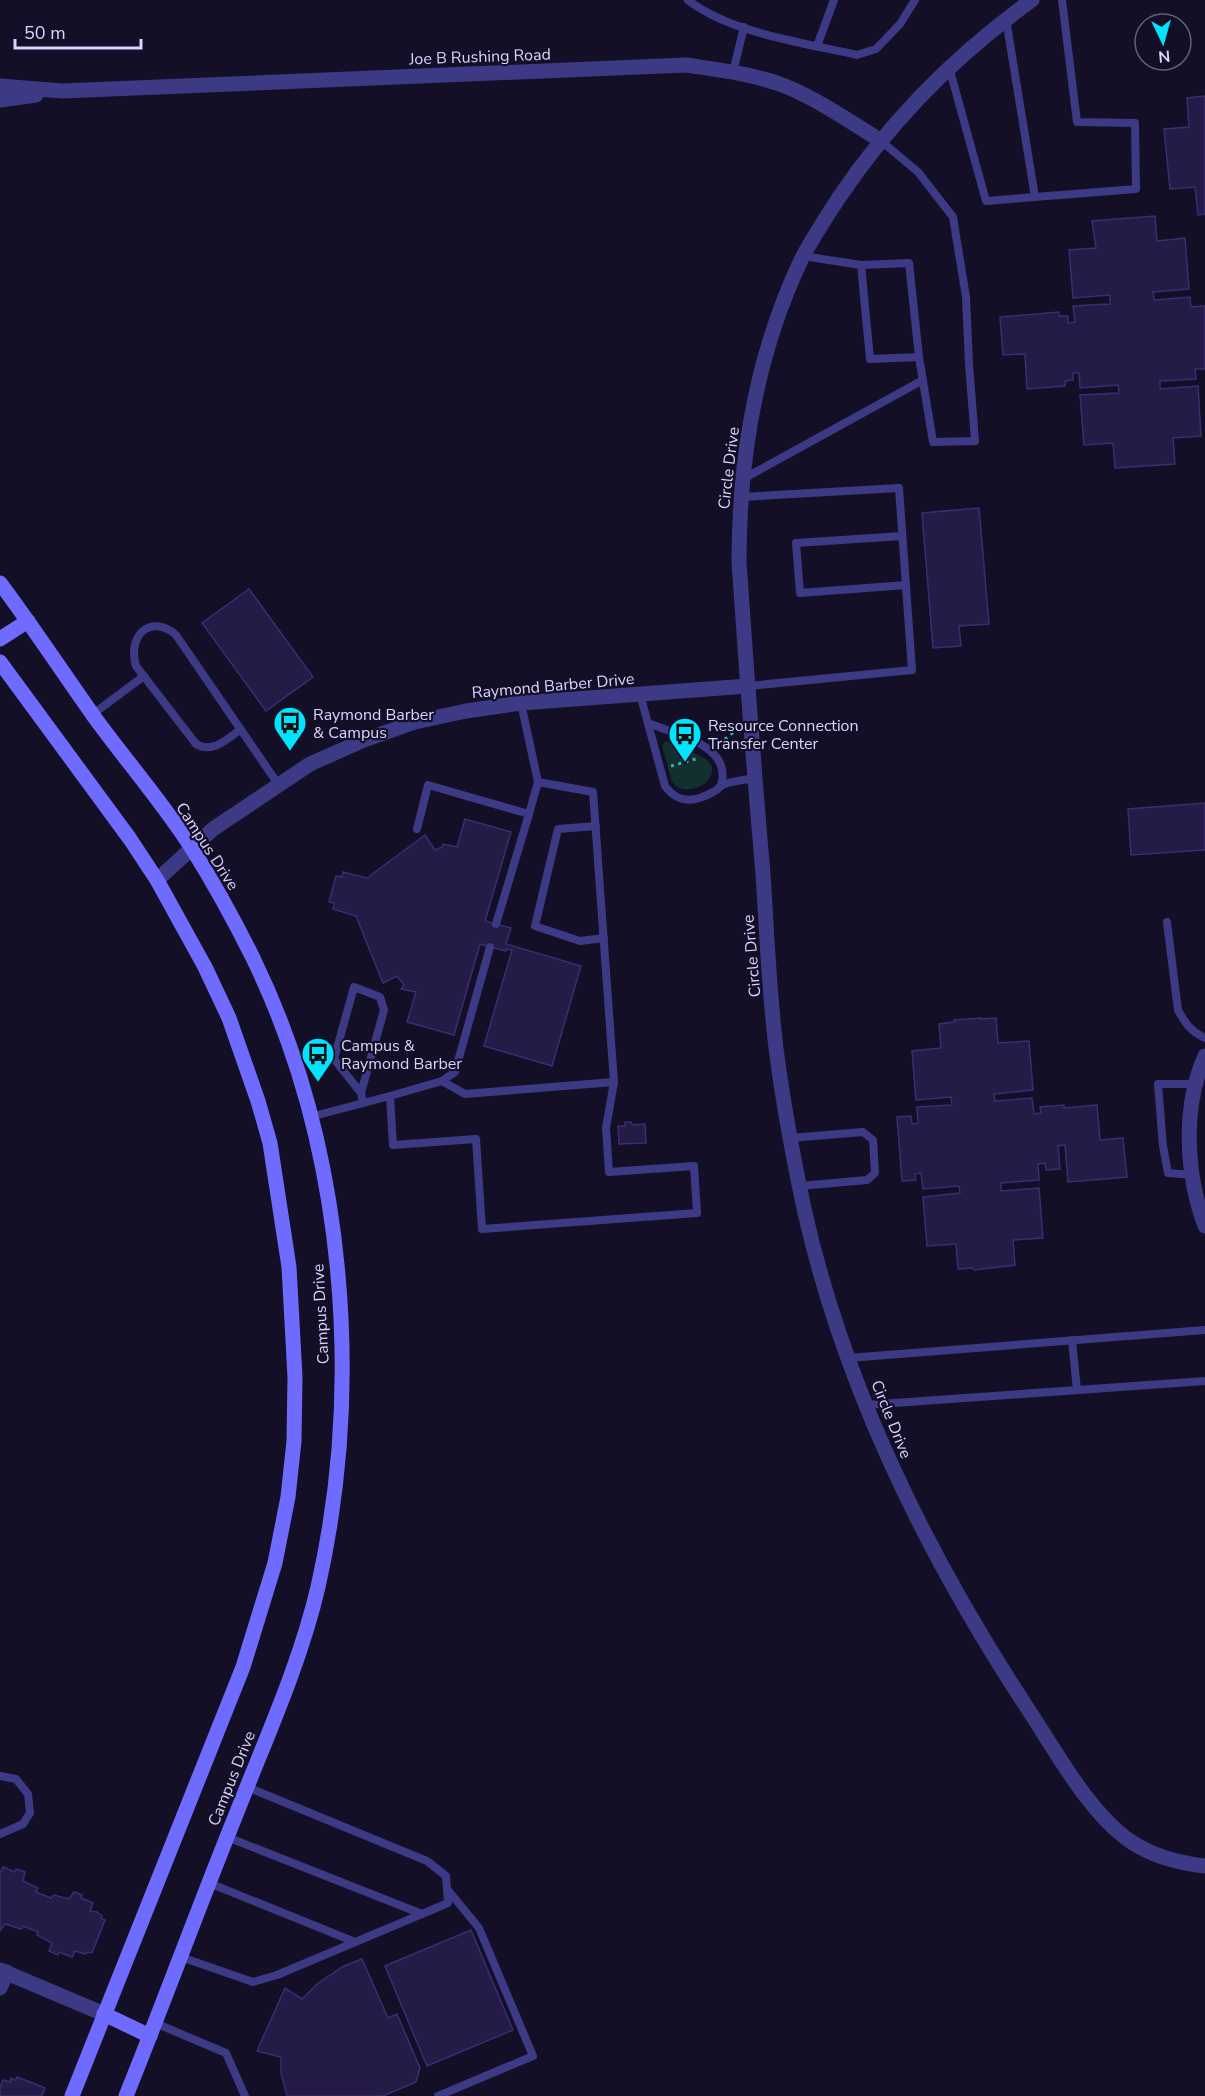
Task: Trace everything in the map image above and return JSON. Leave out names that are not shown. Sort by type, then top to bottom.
[{"type":"main road","name":"Campus Drive","points":[[0,583],[192,848],[252,957],[292,1051],[328,1196],[334,1249],[342,1371],[339,1452],[317,1588],[282,1698],[128,2095]]},
{"type":"main road","points":[[0,639],[28,621]]},
{"type":"main road","name":"Campus Drive","points":[[0,662],[130,839],[157,880],[205,967],[229,1018],[270,1143],[289,1267],[295,1377],[294,1441],[286,1508],[257,1625],[235,1688],[72,2096]]},
{"type":"main road","points":[[104,2014],[152,2030]]},
{"type":"street","name":"Circle Drive","points":[[1032,0],[949,66],[881,141],[847,186],[803,256],[767,348],[753,410],[743,479],[739,562],[777,1054],[800,1186],[827,1295],[848,1358],[882,1446],[911,1508],[1001,1667],[1080,1787],[1110,1824],[1131,1842],[1160,1857],[1205,1866]]},
{"type":"street","name":"Joe B Rushing Road","points":[[0,100],[62,91],[686,66],[733,72],[785,86],[836,112],[881,141]]},
{"type":"street","name":"Joe B Rushing Road","points":[[0,86],[62,91]]},
{"type":"street","name":"Raymond Barber Drive","points":[[157,880],[213,829],[310,764],[364,740],[415,722],[466,711],[521,703],[748,686]]},
{"type":"street","points":[[1205,1056],[1199,1070],[1191,1113],[1190,1159],[1197,1204],[1205,1226]]},
{"type":"street","points":[[0,1988],[3,1971],[104,2014]]},
{"type":"lane","points":[[688,0],[697,7],[744,27],[857,55],[876,49],[900,24],[915,0]]},
{"type":"lane","points":[[817,46],[834,0]]},
{"type":"lane","points":[[949,66],[986,201],[1136,189],[1135,123],[1077,122],[1062,0]]},
{"type":"lane","points":[[1006,19],[1035,197]]},
{"type":"lane","points":[[733,72],[744,27]]},
{"type":"lane","points":[[803,256],[861,265],[909,263],[919,357],[933,442],[975,441],[966,297],[952,217],[918,172],[881,141]]},
{"type":"lane","points":[[861,265],[870,359],[919,357]]},
{"type":"lane","points":[[743,479],[923,380]]},
{"type":"lane","points":[[742,497],[899,488],[912,670],[748,686]]},
{"type":"lane","points":[[902,536],[796,543],[800,593],[906,585]]},
{"type":"lane","points":[[242,729],[213,748],[203,748],[195,744],[136,666],[133,654],[139,634],[148,627],[159,627],[169,629],[176,635],[242,729],[278,784]]},
{"type":"lane","points":[[93,714],[144,676]]},
{"type":"lane","points":[[640,694],[665,786],[672,796],[691,801],[722,786],[755,778]]},
{"type":"lane","points":[[496,924],[538,782],[521,703]]},
{"type":"lane","points":[[648,723],[707,747],[716,754],[722,764],[724,775],[722,786]]},
{"type":"lane","points":[[390,1096],[393,1145],[476,1139],[482,1230],[698,1213],[694,1166],[609,1172],[606,1128],[614,1082],[593,792],[538,782]]},
{"type":"lane","points":[[417,829],[428,785],[530,814]]},
{"type":"lane","points":[[596,826],[558,829],[534,926],[580,940],[604,938]]},
{"type":"lane","points":[[1167,922],[1178,1010],[1196,1034],[1205,1038]]},
{"type":"lane","points":[[310,1117],[362,1098],[390,1096],[442,1082],[455,1072],[490,947]]},
{"type":"lane","points":[[354,987],[380,997],[384,1010],[362,1098],[334,1059],[354,987]]},
{"type":"lane","points":[[442,1082],[465,1094],[614,1082]]},
{"type":"lane","points":[[1193,1175],[1168,1173],[1163,1146],[1158,1084],[1196,1084]]},
{"type":"lane","points":[[791,1138],[863,1132],[873,1140],[875,1173],[867,1180],[800,1186]]},
{"type":"lane","points":[[848,1358],[1205,1329]]},
{"type":"lane","points":[[1072,1340],[1077,1390]]},
{"type":"lane","points":[[866,1405],[1205,1381]]},
{"type":"lane","points":[[0,1776],[16,1779],[28,1794],[30,1813],[23,1824],[0,1834]]},
{"type":"lane","points":[[181,1957],[253,1982],[277,1975],[448,1903],[446,1876],[427,1862],[247,1787]]},
{"type":"lane","points":[[227,1837],[422,1914]]},
{"type":"lane","points":[[209,1883],[355,1942]]},
{"type":"lane","points":[[438,2096],[533,2056],[478,1928],[447,1889]]},
{"type":"lane","points":[[152,2030],[226,2052],[245,2096]]},
{"type":"green space","points":[[665,741],[708,761],[712,767],[712,774],[708,780],[702,785],[686,789],[672,782],[662,746]]},
{"type":"building","points":[[1205,96],[1205,214],[1198,215],[1195,187],[1170,189],[1164,129],[1189,127],[1187,98]]},
{"type":"building","points":[[1155,216],[1157,241],[1185,238],[1189,289],[1153,292],[1154,300],[1190,297],[1191,307],[1205,306],[1205,369],[1195,369],[1196,379],[1160,381],[1160,389],[1198,386],[1201,436],[1173,438],[1175,464],[1115,468],[1113,443],[1084,445],[1080,395],[1119,393],[1118,385],[1080,388],[1079,373],[1073,373],[1073,380],[1065,381],[1065,386],[1027,389],[1025,354],[1003,355],[1000,317],[1059,312],[1059,316],[1068,316],[1068,323],[1075,322],[1073,306],[1110,304],[1110,295],[1073,298],[1069,250],[1096,248],[1092,221]]},
{"type":"building","points":[[979,508],[989,624],[959,626],[961,646],[933,648],[922,513]]},
{"type":"building","points":[[249,589],[313,677],[266,711],[202,623]]},
{"type":"building","points":[[1205,803],[1205,850],[1131,855],[1128,809]]},
{"type":"building","points":[[465,819],[511,832],[485,921],[511,928],[506,944],[581,966],[552,1066],[484,1046],[512,950],[506,949],[506,951],[480,944],[454,1035],[407,1022],[416,992],[401,989],[404,985],[397,976],[383,983],[356,916],[333,909],[334,903],[329,902],[336,876],[342,877],[343,872],[367,878],[425,835],[435,850],[443,844],[457,847]]},
{"type":"building","points":[[996,1018],[998,1043],[1029,1041],[1033,1090],[994,1094],[995,1101],[1032,1098],[1034,1114],[1041,1113],[1040,1107],[1064,1105],[1064,1108],[1097,1105],[1100,1140],[1123,1138],[1127,1177],[1068,1182],[1065,1145],[1058,1146],[1060,1169],[1046,1170],[1045,1163],[1038,1164],[1039,1180],[1001,1183],[1001,1191],[1039,1188],[1043,1238],[1013,1240],[1015,1265],[974,1270],[973,1268],[958,1269],[956,1244],[927,1246],[923,1197],[960,1193],[959,1186],[923,1189],[921,1173],[915,1174],[916,1180],[902,1181],[897,1117],[911,1116],[912,1124],[918,1123],[917,1107],[952,1105],[951,1097],[916,1100],[912,1051],[941,1048],[939,1024],[954,1022],[954,1020]]},
{"type":"building","points":[[625,1122],[631,1122],[632,1125],[645,1124],[646,1143],[619,1144],[618,1126],[625,1126]]},
{"type":"building","points":[[3,1867],[15,1872],[16,1869],[25,1872],[23,1881],[38,1888],[36,1892],[51,1898],[54,1895],[69,1899],[74,1892],[93,1903],[90,1911],[97,1912],[105,1920],[92,1953],[75,1951],[72,1957],[59,1952],[58,1955],[49,1951],[52,1943],[37,1935],[38,1932],[23,1926],[21,1929],[5,1924],[0,1931],[0,1873]]},
{"type":"building","points":[[471,1930],[513,2030],[427,2066],[385,1966]]},
{"type":"building","points":[[362,1959],[388,2018],[397,2014],[420,2068],[416,2082],[383,2096],[287,2096],[281,2073],[281,2057],[257,2051],[285,1988],[302,1999],[317,1984],[342,1967]]},
{"type":"building","points":[[17,2077],[45,2088],[42,2096],[0,2096],[3,2080],[10,2082],[11,2078],[16,2080]]},
{"type":"place","name":"Raymond Barber & Campus","points":[[290,752]]},
{"type":"place","name":"Resource Connection Transfer Center","points":[[685,763]]},
{"type":"place","name":"Campus & Raymond Barber","points":[[318,1083]]}]
